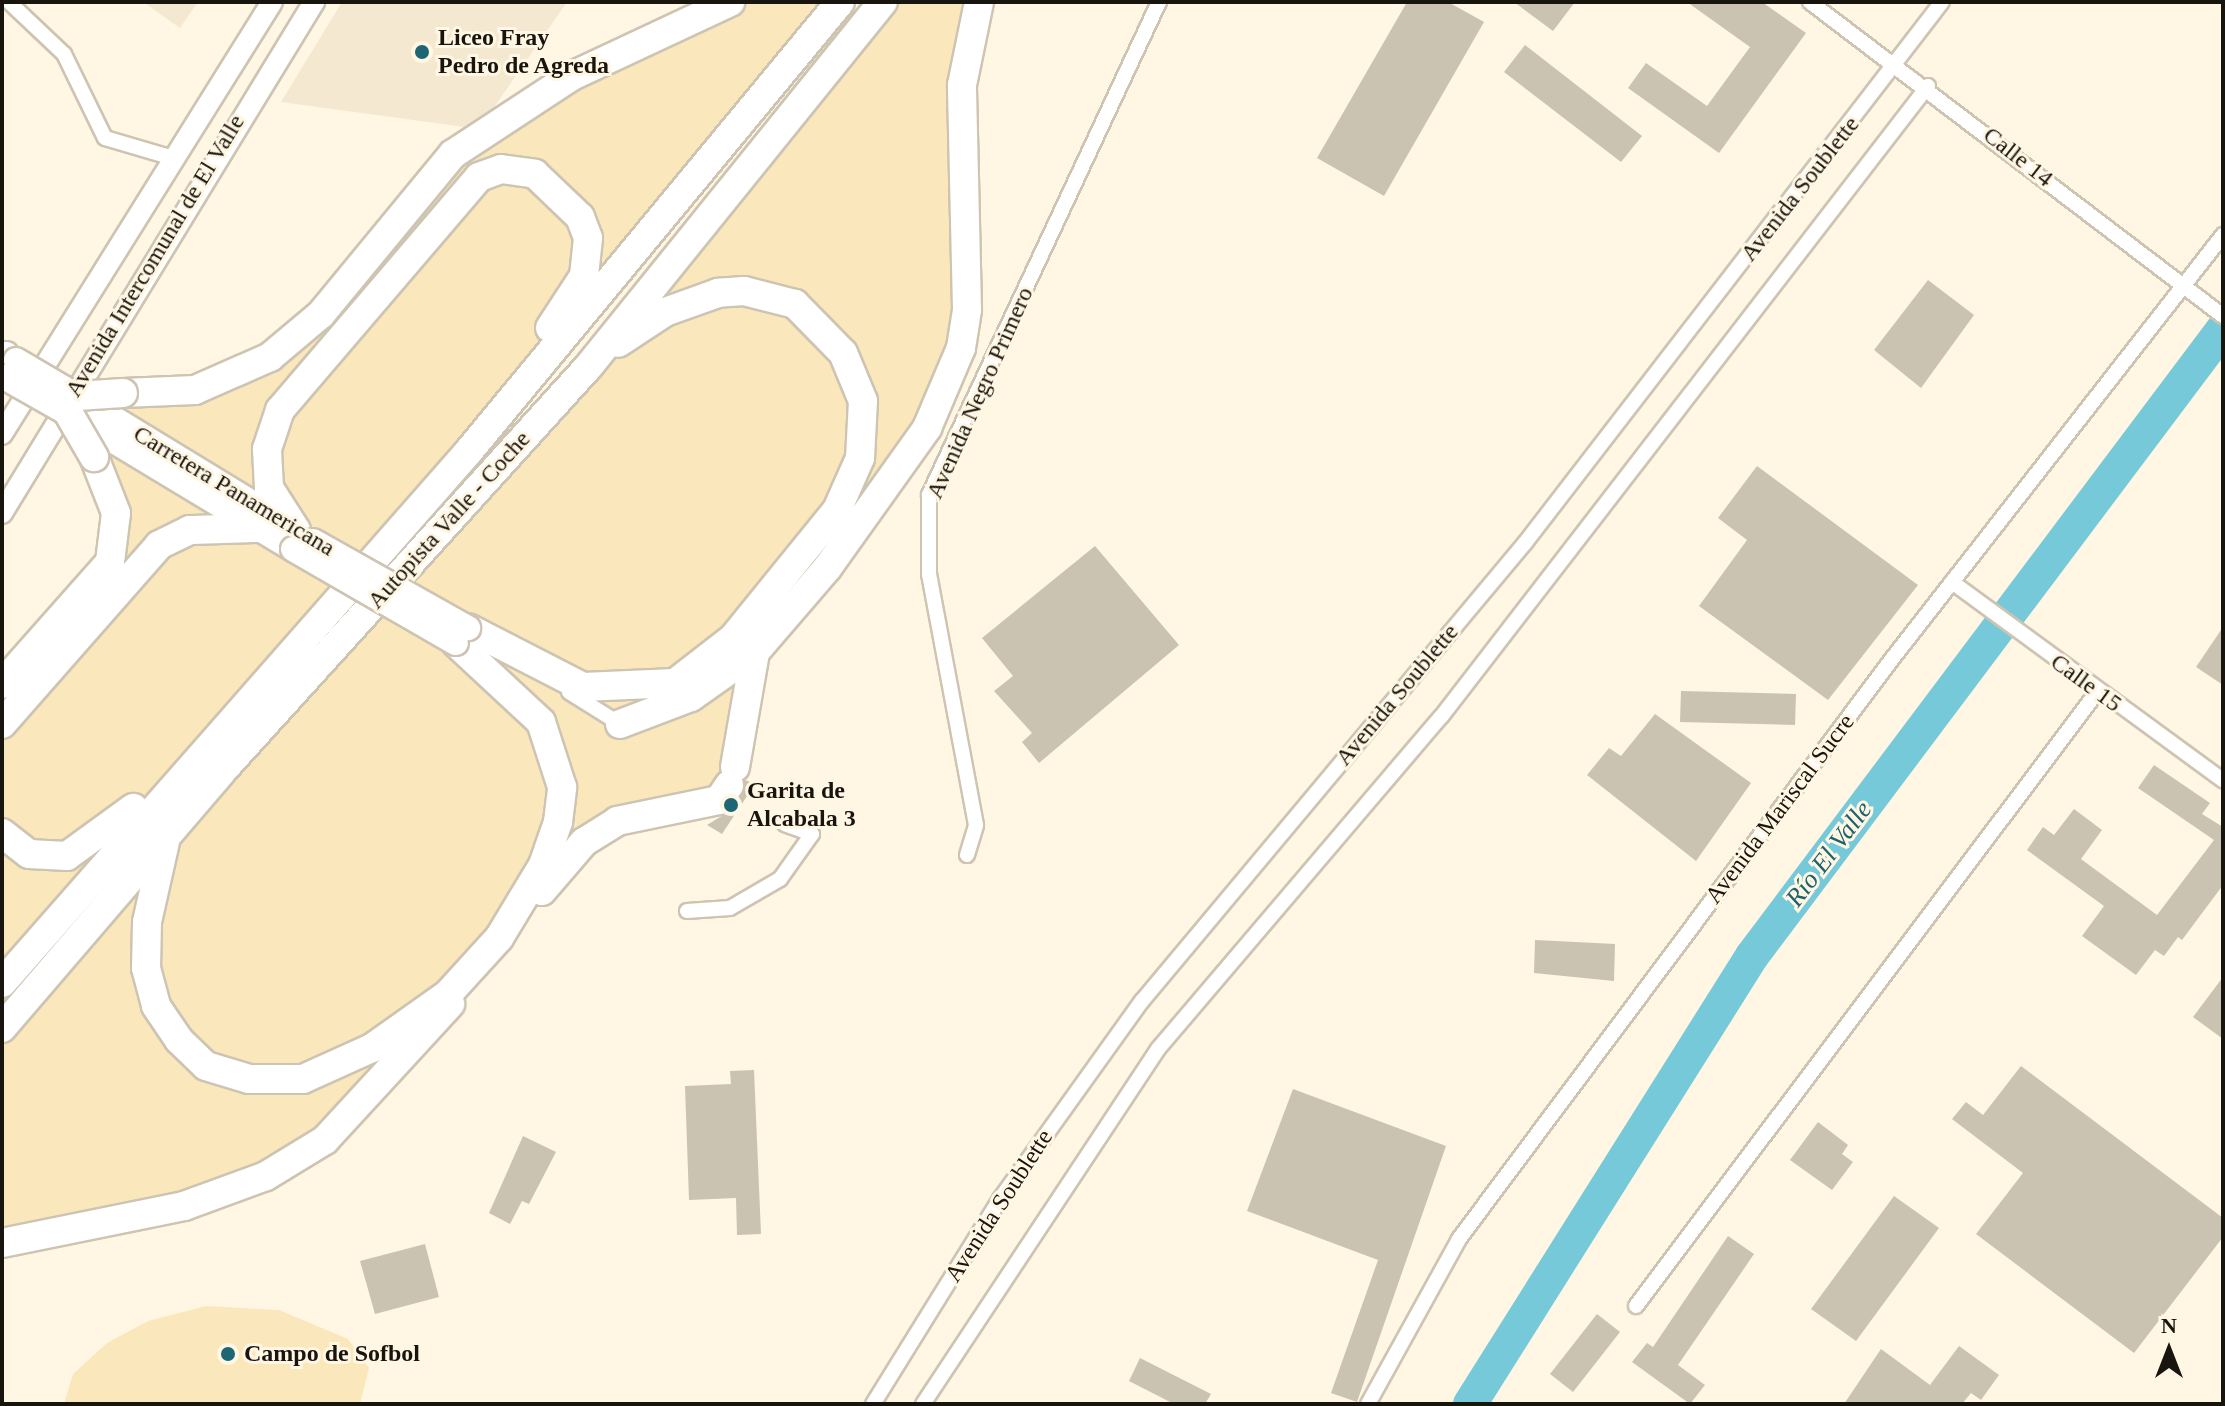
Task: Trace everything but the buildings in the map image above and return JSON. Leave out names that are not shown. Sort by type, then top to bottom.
[{"type":"highway","points":[[2,684],[110,562],[116,513],[73,405],[123,393],[195,390],[270,357],[321,314],[453,154],[570,77],[730,2]]},
{"type":"highway","name":"Autopista Valle - Coche","points":[[2,983],[190,763],[469,451],[840,2]]},
{"type":"highway","name":"Autopista Valle - Coche","points":[[2,1028],[589,366],[883,2]]},
{"type":"highway","points":[[620,724],[691,697],[755,652],[898,472],[927,428],[961,348],[967,309],[962,85],[979,2]]},
{"type":"highway","points":[[298,538],[269,488],[267,449],[280,410],[462,189],[501,169],[519,170],[569,199],[588,238],[588,258],[584,276],[469,451]]},
{"type":"highway","points":[[462,636],[583,687],[675,683],[733,638],[837,510],[860,458],[863,401],[854,376],[833,340],[795,304],[744,291],[691,301],[589,366]]},
{"type":"highway","points":[[2,724],[159,545],[190,530],[257,528]]},
{"type":"highway","points":[[166,840],[147,922],[146,968],[156,1006],[179,1040],[206,1066],[249,1079],[303,1079],[372,1048],[448,994],[499,938],[543,865],[558,822],[562,787],[541,722],[462,636]]},
{"type":"highway","points":[[2,1243],[184,1206],[303,1156],[417,1045],[584,842],[637,813],[728,784],[755,652]]},
{"type":"highway","points":[[2,833],[29,854],[67,856],[190,763]]},
{"type":"main road","name":"Avenida Intercomunal de El Valle","points":[[2,434],[9,411],[272,2]]},
{"type":"main road","name":"Avenida Intercomunal de El Valle","points":[[2,513],[143,272],[314,2]]},
{"type":"main road","points":[[112,255],[143,272]]},
{"type":"main road","name":"Carretera Panamericana","points":[[5,363],[462,636]]},
{"type":"main road","name":"Carretera Panamericana","points":[[73,405],[257,528],[298,538]]},
{"type":"street","points":[[9,2],[64,54],[105,138],[173,158]]},
{"type":"street","name":"Avenida Negro Primero","points":[[967,855],[976,825],[929,574],[929,495],[1159,2]]},
{"type":"street","name":"Calle 14","points":[[1810,2],[1898,63],[2223,316]]},
{"type":"street","name":"Avenida Soublette","points":[[873,1404],[1000,1199],[1135,1010],[1525,543],[1942,2]]},
{"type":"street","points":[[923,1404],[1167,1038],[1441,717],[1928,86]]},
{"type":"street","name":"Avenida Mariscal Sucre","points":[[1368,1404],[1459,1239],[1953,583],[2223,235]]},
{"type":"street","name":"Calle 15","points":[[1953,583],[2097,692],[2223,780]]},
{"type":"street","points":[[462,636],[620,724]]},
{"type":"street","points":[[1636,1306],[2097,692]]},
{"type":"street","points":[[687,911],[730,908],[780,879],[812,834],[785,824]]},
{"type":"shaded area","points":[[143,2],[198,2],[180,28]]},
{"type":"shaded area","name":"Liceo Fray Pedro de Agreda","points":[[342,2],[567,2],[479,129],[281,102]]},
{"type":"shaded area","points":[[730,2],[840,2],[2,983],[2,684],[91,588],[116,513],[69,414],[195,390],[270,357],[453,154]]},
{"type":"shaded area","points":[[883,2],[979,2],[967,309],[944,392],[755,652],[729,785],[584,842],[453,1000],[266,1176],[2,1243],[2,1028],[396,579]]},
{"type":"shaded area","name":"Campo de Sofbol","points":[[206,1306],[279,1310],[348,1339],[369,1368],[360,1404],[64,1404],[73,1374],[107,1343],[148,1321]]},
{"type":"waterway","name":"Río El Valle","points":[[1470,1404],[1752,956],[2223,329]]},
{"type":"place","name":"Liceo Fray Pedro de Agreda","points":[[422,52]]},
{"type":"place","name":"Garita de Alcabala 3","points":[[731,805]]},
{"type":"place","name":"Campo de Sofbol","points":[[228,1354]]}]
